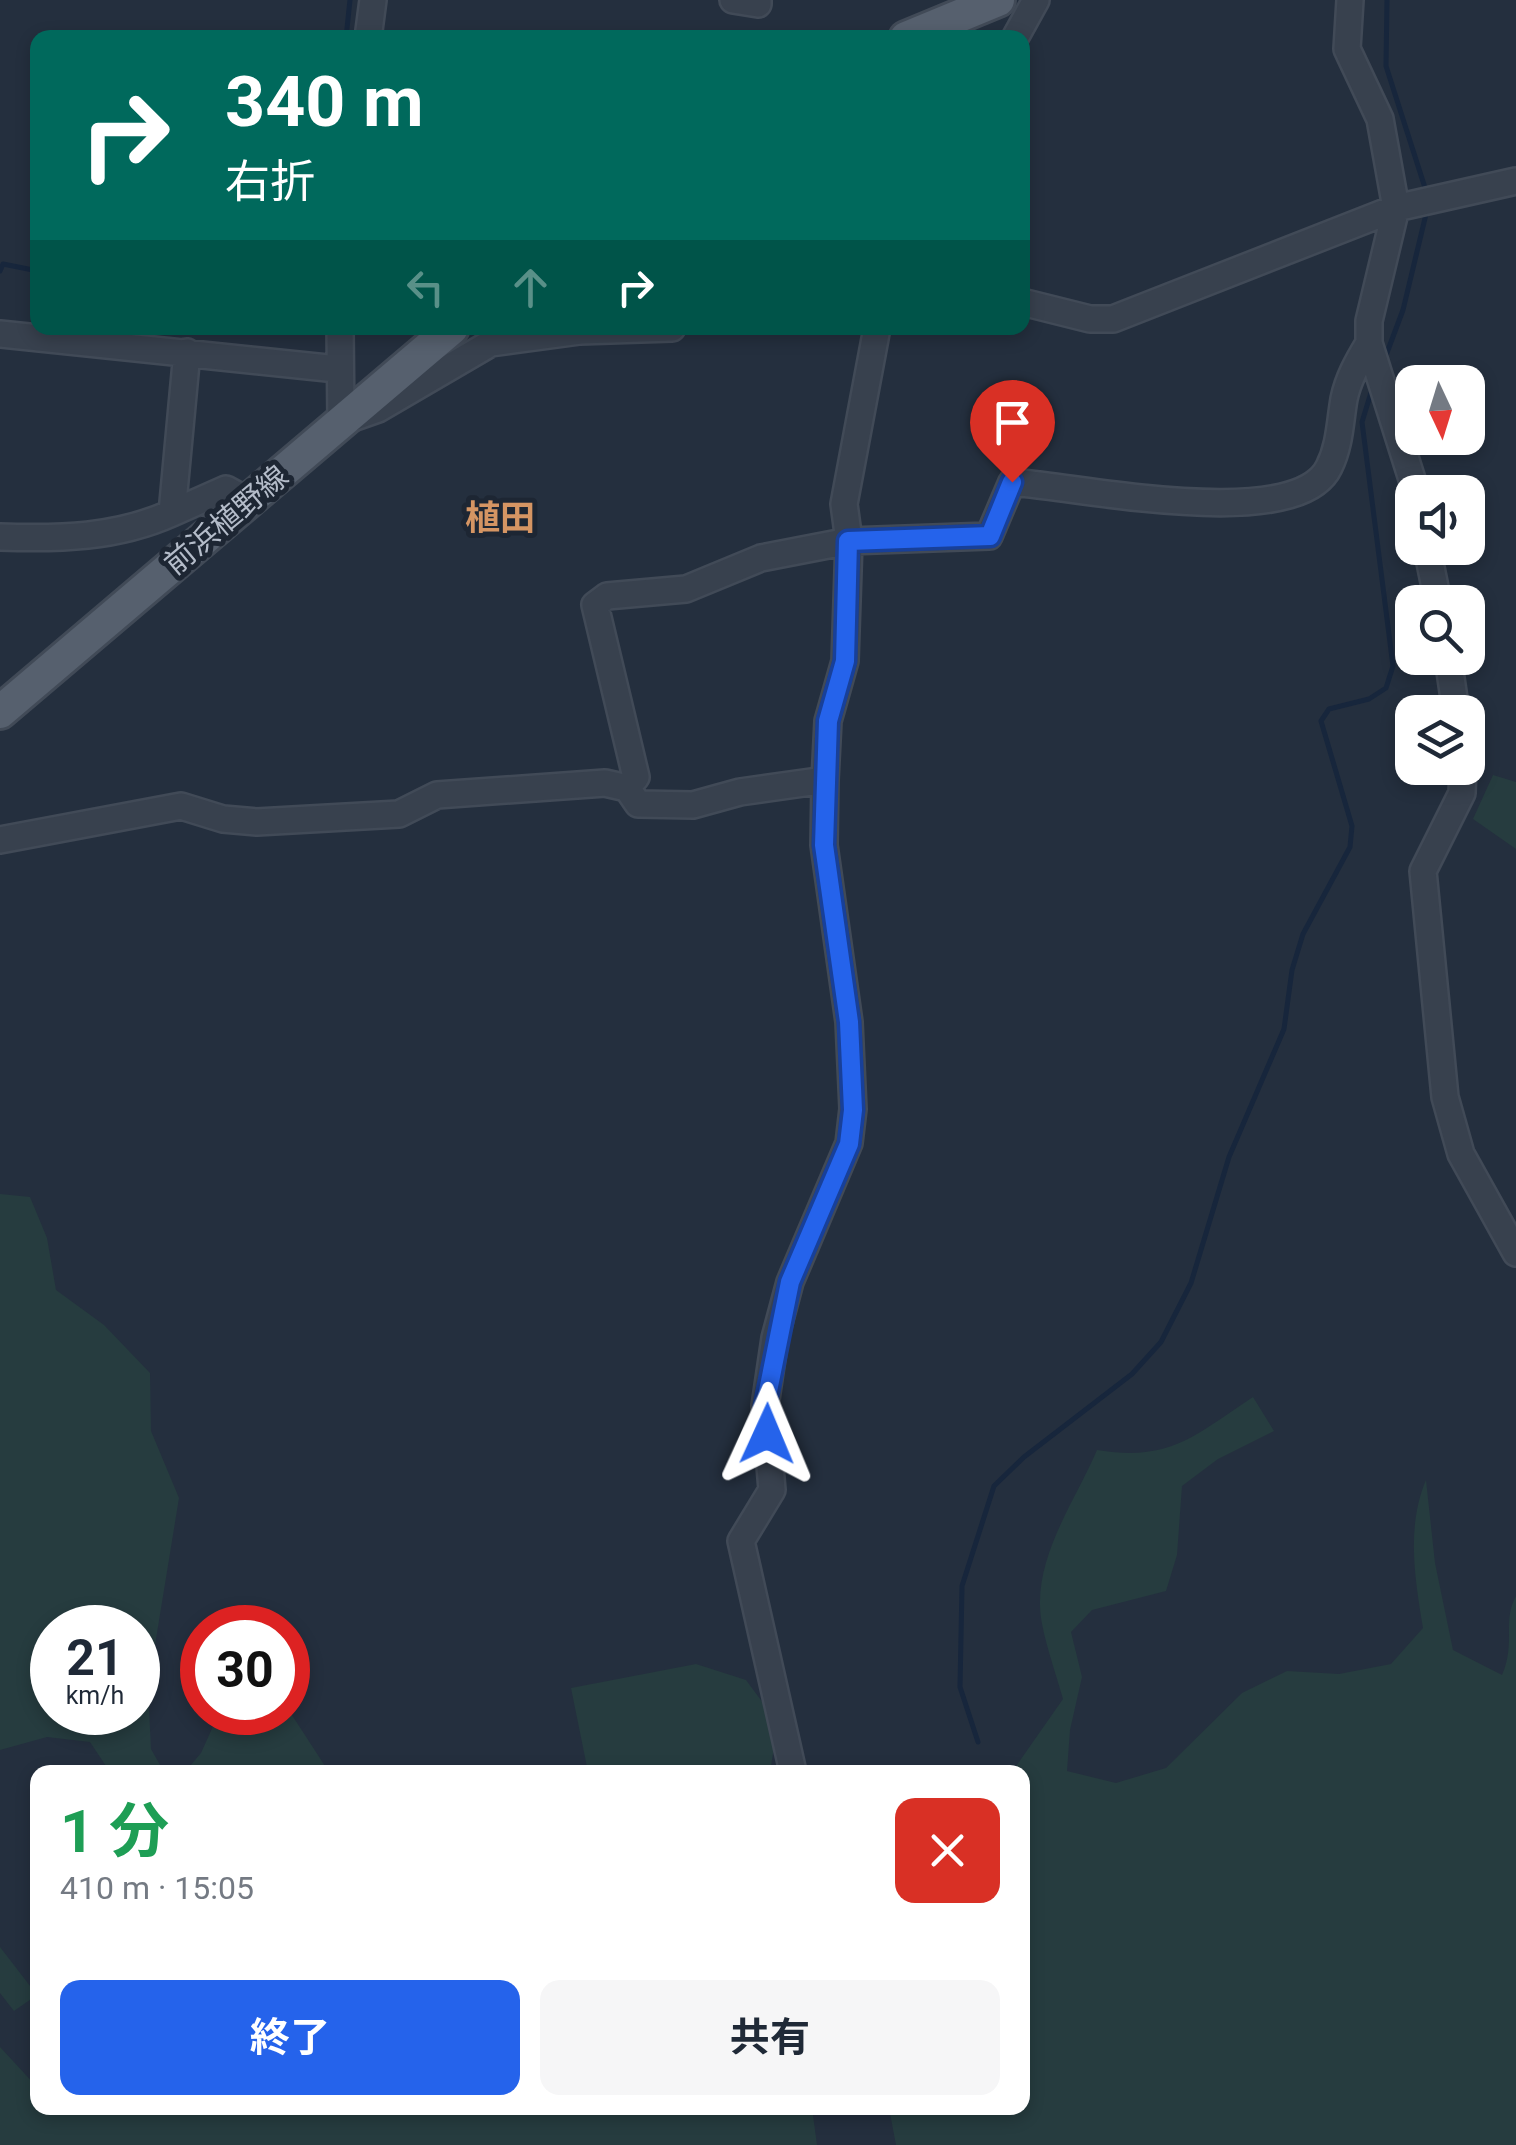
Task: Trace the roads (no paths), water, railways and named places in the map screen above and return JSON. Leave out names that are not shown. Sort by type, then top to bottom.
[{"type":"main road","points":[[925,30],[998,0]]},
{"type":"main road","name":"前浜植野線","points":[[0,712],[444,335]]},
{"type":"street","points":[[369,30],[373,0]]},
{"type":"street","points":[[733,0],[758,4],[758,0]]},
{"type":"street","points":[[1019,30],[1036,0]]},
{"type":"street","points":[[1350,0],[1348,48],[1380,119],[1396,208],[1396,226],[1369,321],[1368,343],[1411,475]]},
{"type":"street","points":[[1030,304],[1090,319],[1113,319],[1396,208],[1516,181]]},
{"type":"street","points":[[0,334],[337,369]]},
{"type":"street","points":[[339,335],[337,369],[341,422],[378,409],[491,343],[550,335]]},
{"type":"street","points":[[792,1765],[740,1541],[772,1490],[765,1406],[775,1338],[790,1282],[849,1144],[853,1110],[849,1022],[824,845],[825,780],[828,721],[845,661],[848,541],[844,504],[876,335]]},
{"type":"street","points":[[626,788],[636,777],[595,605],[607,596],[686,590],[761,558],[848,541],[990,536],[1012,482],[1226,504],[1284,500],[1313,486],[1329,468],[1354,368],[1368,343]]},
{"type":"street","points":[[172,513],[187,352]]},
{"type":"street","points":[[0,537],[69,539],[140,527],[226,489],[248,501]]},
{"type":"street","points":[[0,840],[180,806],[223,820],[257,822],[399,814],[436,795],[605,783],[626,788],[638,804],[693,805],[740,792],[825,780]]},
{"type":"street","points":[[1462,785],[1462,793],[1423,872],[1445,1097],[1461,1154],[1516,1254]]},
{"type":"waterway","points":[[347,30],[350,0]]},
{"type":"waterway","points":[[1387,0],[1386,66],[1427,194]]},
{"type":"waterway","points":[[1385,358],[1403,310],[1427,210]]},
{"type":"waterway","points":[[0,271],[3,264],[30,269]]},
{"type":"waterway","points":[[978,1742],[960,1687],[962,1586],[994,1486],[1024,1457],[1132,1374],[1161,1342],[1191,1283],[1229,1157],[1284,1029],[1292,970],[1303,934],[1350,847],[1352,826],[1321,721],[1329,709],[1369,699],[1386,688],[1393,666],[1362,422],[1373,386]]},
{"type":"district","name":"植田","points":[[500,518]]}]
